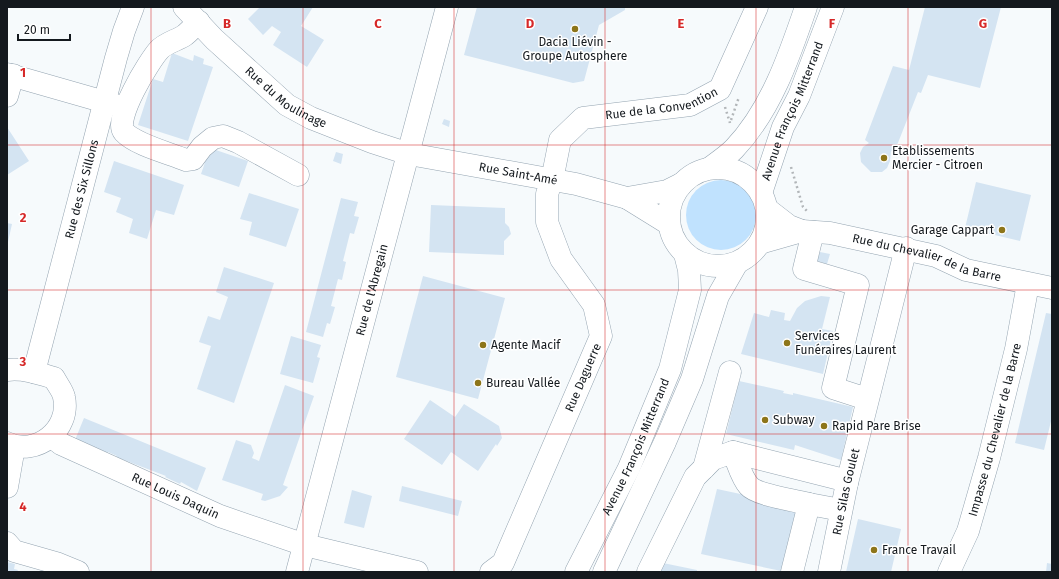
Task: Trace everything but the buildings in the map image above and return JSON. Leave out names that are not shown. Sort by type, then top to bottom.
[{"type":"street","name":"Rue des Six Sillons","points":[[34,372],[124,31],[134,7]]},
{"type":"street","name":"Rue du Moulinage","points":[[184,7],[214,39],[287,105],[311,118],[372,142],[409,154]]},
{"type":"street","name":"Rue de l'Abregain","points":[[297,572],[447,7]]},
{"type":"street","name":"Rue de la Convention","points":[[552,180],[560,140],[583,118],[690,105],[720,89],[757,7]]},
{"type":"street","name":"Avenue François Mitterrand","points":[[710,168],[733,150],[745,126],[773,94],[792,49],[806,7]]},
{"type":"street","name":"Avenue François Mitterrand","points":[[764,201],[783,127],[804,83],[833,7]]},
{"type":"street","points":[[199,22],[187,34],[160,48],[150,61],[126,107],[121,124],[123,131],[138,142],[186,160],[193,159],[202,147],[212,138],[223,136],[238,142],[298,175]]},
{"type":"street","points":[[7,96],[10,74],[126,107]]},
{"type":"street","name":"Rue Saint-Amé","points":[[409,154],[552,180],[626,198]]},
{"type":"street","points":[[626,198],[667,190],[710,168],[726,168],[743,174],[752,181],[764,201],[789,226],[808,225]]},
{"type":"street","name":"Rue Daguerre","points":[[492,572],[503,563],[601,336],[594,306],[561,259],[547,222],[547,194],[552,180]]},
{"type":"street","points":[[681,184],[671,202],[669,224],[677,245],[685,254],[704,265],[726,266],[737,263],[746,258],[760,244],[808,225]]},
{"type":"street","points":[[626,198],[669,224]]},
{"type":"street","points":[[760,244],[767,221],[764,201]]},
{"type":"street","points":[[808,225],[804,270],[858,285],[833,388],[867,399]]},
{"type":"street","name":"Rue du Chevalier de la Barre","points":[[808,225],[830,233],[906,248],[936,256],[966,270],[1052,288]]},
{"type":"street","name":"Rue Silas Goulet","points":[[829,572],[847,483],[906,248]]},
{"type":"street","name":"Avenue François Mitterrand","points":[[576,572],[629,468],[670,369],[690,290],[689,270],[685,254]]},
{"type":"street","name":"Avenue François Mitterrand","points":[[604,572],[665,442],[692,379],[718,296],[737,263]]},
{"type":"street","name":"Impasse du Chevalier de la Barre","points":[[949,572],[968,531],[987,465],[1016,349],[1028,284]]},
{"type":"street","points":[[7,370],[16,369],[34,372],[54,378],[64,397],[63,419],[52,437],[34,446],[11,445],[7,487]]},
{"type":"street","points":[[704,468],[730,372]]},
{"type":"street","name":"Rue Louis Daquin","points":[[52,437],[61,444],[220,516],[305,545]]},
{"type":"street","points":[[734,452],[750,488],[759,492],[841,510]]},
{"type":"street","points":[[648,572],[695,477],[713,459],[734,452],[840,479],[847,483]]},
{"type":"street","points":[[792,572],[809,504]]},
{"type":"street","points":[[7,543],[14,551],[56,563],[78,572]]},
{"type":"street","points":[[305,545],[417,572]]},
{"type":"path","points":[[720,89],[730,125],[745,126]]},
{"type":"path","points":[[790,164],[808,225]]},
{"type":"shaded area","points":[[714,180],[728,180],[741,186],[750,195],[754,201],[756,215],[754,229],[746,240],[735,248],[728,250],[714,250],[707,248],[696,240],[688,229],[686,222],[686,208],[688,201],[696,190],[707,182]]},
{"type":"place","name":"Dacia Liévin - Groupe Autosphere","points":[[575,29]]},
{"type":"place","name":"Etablissements Mercier - Citroen","points":[[884,158]]},
{"type":"place","name":"Garage Cappart","points":[[1002,230]]},
{"type":"place","name":"Services Funéraires Laurent","points":[[787,343]]},
{"type":"place","name":"Agente Macif","points":[[483,345]]},
{"type":"place","name":"Bureau Vallée","points":[[478,383]]},
{"type":"place","name":"Subway","points":[[765,420]]},
{"type":"place","name":"Rapid Pare Brise","points":[[824,426]]},
{"type":"place","name":"France Travail","points":[[874,550]]}]
